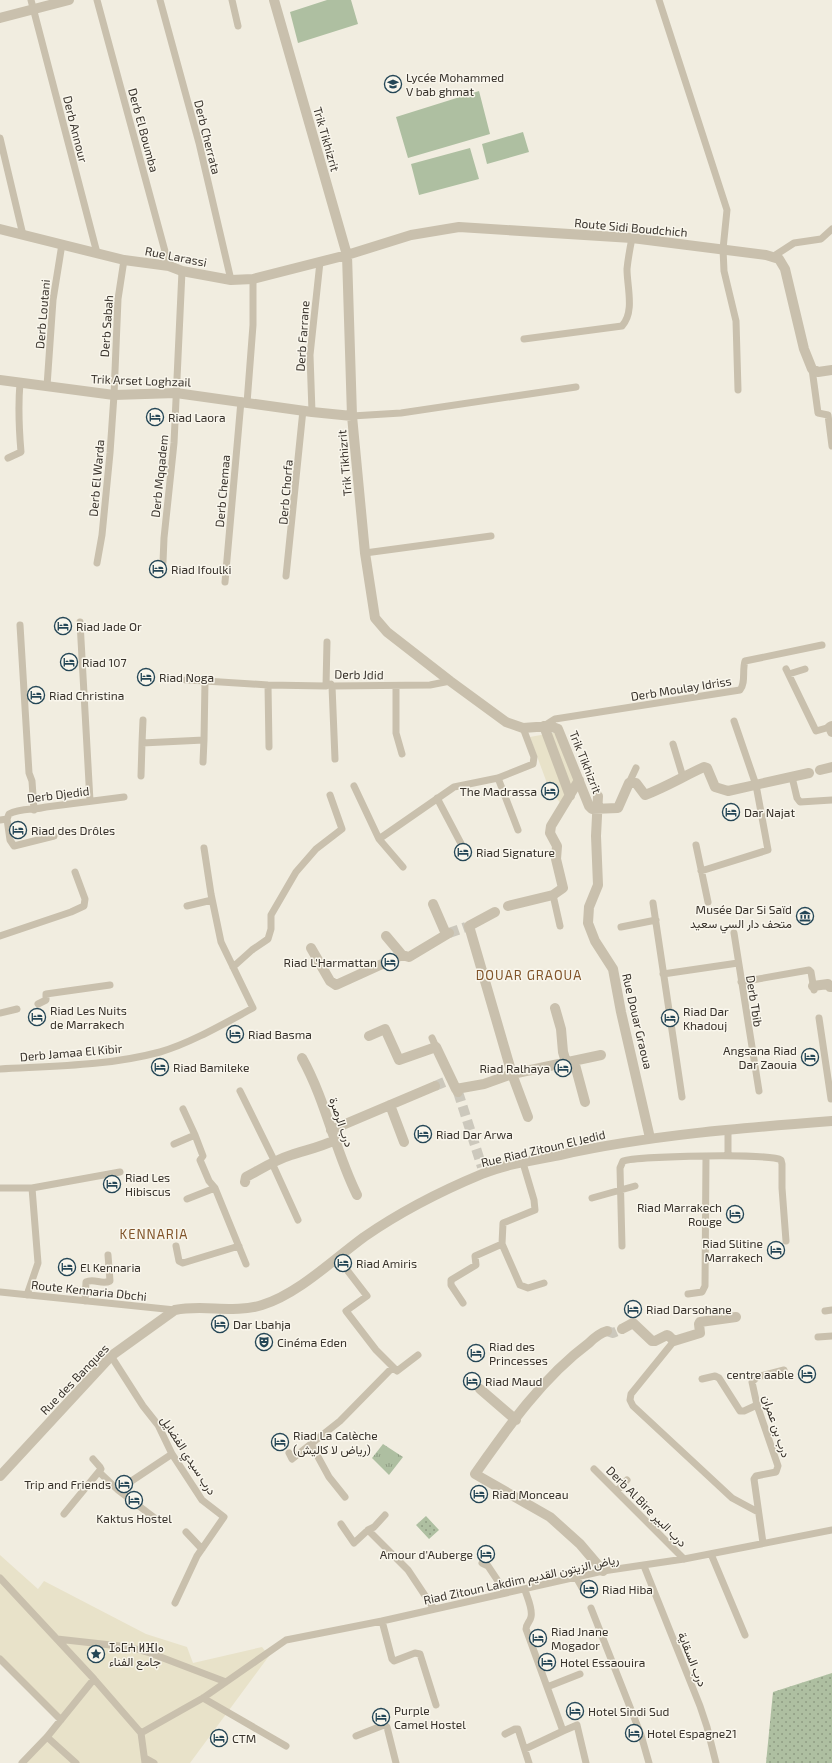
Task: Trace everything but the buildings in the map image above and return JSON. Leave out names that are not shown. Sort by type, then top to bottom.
[{"type":"street","points":[[0,18],[33,5],[69,0]]},
{"type":"street","name":"Trik Tikhizrit","points":[[274,0],[347,255],[352,416],[365,553],[375,618],[387,632],[506,722],[523,728],[544,726],[555,727],[561,733],[589,806],[592,809],[597,810]]},
{"type":"street","name":"Route Sidi Boudchich","points":[[347,255],[411,235],[459,227],[632,238],[774,256]]},
{"type":"street","name":"Rue Larassi","points":[[0,229],[124,260],[169,266],[182,272],[231,280],[253,280],[347,255]]},
{"type":"street","points":[[774,256],[779,259],[785,269],[804,349],[812,370],[818,372],[832,370]]},
{"type":"street","name":"Trik Arset Loghzail","points":[[0,380],[114,394],[176,393],[352,416]]},
{"type":"street","points":[[544,726],[570,796]]},
{"type":"street","points":[[597,810],[618,808],[629,783],[636,783],[645,795],[663,788],[704,767],[707,768],[715,787],[725,791],[809,773]]},
{"type":"street","points":[[820,770],[832,767]]},
{"type":"street","points":[[508,906],[553,895],[563,888],[556,859],[557,846],[550,833],[551,826],[579,780]]},
{"type":"street","name":"Rue Douar Graoua","points":[[598,796],[596,836],[598,885],[589,907],[589,929],[613,969],[621,1012],[650,1138]]},
{"type":"street","points":[[311,948],[330,981],[336,985],[402,956],[410,957],[448,934],[433,904]]},
{"type":"street","points":[[495,912],[467,927],[512,1074],[528,1117]]},
{"type":"street","points":[[386,936],[402,956]]},
{"type":"street","points":[[814,988],[828,984],[832,987]]},
{"type":"street","points":[[555,1008],[561,1028],[563,1052],[570,1061],[585,1102]]},
{"type":"street","points":[[369,1036],[385,1029],[399,1060],[434,1042],[450,1080],[457,1091],[484,1084],[512,1074],[601,1055]]},
{"type":"street","name":"درب الرصرة","points":[[302,1058],[324,1106],[348,1176],[357,1195]]},
{"type":"street","points":[[331,1130],[435,1086]]},
{"type":"street","points":[[390,1106],[404,1142]]},
{"type":"street","name":"Rue Riad Zitoun El Jedid","points":[[175,1310],[185,1308],[245,1309],[264,1305],[306,1281],[337,1257],[392,1219],[483,1170],[600,1146],[650,1138],[728,1129],[832,1121]]},
{"type":"street","points":[[245,1182],[246,1177],[274,1162],[316,1149],[335,1140]]},
{"type":"street","name":"Rue des Banques","points":[[0,1476],[112,1356],[175,1310]]},
{"type":"street","points":[[622,1329],[632,1323],[652,1341],[667,1335],[674,1341],[700,1333],[700,1322],[736,1317]]},
{"type":"street","points":[[603,1571],[580,1544],[550,1517],[475,1474],[553,1374],[583,1347],[602,1332],[606,1331]]},
{"type":"street","points":[[480,1389],[516,1420]]},
{"type":"lane","name":"Derb El Boumba","points":[[97,0],[169,266]]},
{"type":"lane","name":"Derb Cherrata","points":[[160,0],[199,143],[231,280]]},
{"type":"lane","points":[[232,0],[238,26]]},
{"type":"lane","points":[[659,0],[728,210],[723,249],[724,271],[736,321],[738,390]]},
{"type":"lane","name":"Derb Annour","points":[[33,5],[97,253]]},
{"type":"lane","points":[[0,138],[23,235]]},
{"type":"lane","points":[[774,256],[791,245],[821,239],[832,229]]},
{"type":"lane","points":[[524,340],[622,326],[627,320],[629,313],[627,268],[632,238]]},
{"type":"lane","name":"Derb Loutani","points":[[46,386],[53,300],[62,244]]},
{"type":"lane","name":"Derb Sabah","points":[[114,394],[118,299],[124,260]]},
{"type":"lane","name":"Derb Farrane","points":[[308,411],[310,356],[320,262]]},
{"type":"lane","name":"Derb Mqqadem","points":[[163,562],[164,538],[174,443],[182,272]]},
{"type":"lane","name":"Derb Chemaa","points":[[225,582],[253,325],[253,280]]},
{"type":"lane","points":[[812,370],[818,413],[830,414],[832,446]]},
{"type":"lane","points":[[8,458],[21,452],[18,406],[20,383]]},
{"type":"lane","points":[[352,416],[401,413],[576,387]]},
{"type":"lane","name":"Derb El Warda","points":[[97,563],[102,535],[114,394]]},
{"type":"lane","name":"Derb Chorfa","points":[[286,576],[308,411]]},
{"type":"lane","points":[[365,553],[491,536]]},
{"type":"lane","points":[[80,622],[90,801]]},
{"type":"lane","points":[[20,625],[29,773],[32,781],[34,810]]},
{"type":"lane","points":[[327,642],[335,759]]},
{"type":"lane","name":"Derb Moulay Idriss","points":[[544,726],[555,719],[740,690],[742,688],[743,667],[745,661],[822,645]]},
{"type":"lane","points":[[805,669],[787,671],[816,731],[831,728]]},
{"type":"lane","name":"Derb Jdid","points":[[186,680],[268,685],[329,686],[436,685],[450,681]]},
{"type":"lane","points":[[203,762],[205,681]]},
{"type":"lane","points":[[268,685],[269,747]]},
{"type":"lane","points":[[396,686],[396,733],[402,754]]},
{"type":"lane","points":[[141,776],[144,720]]},
{"type":"lane","points":[[701,871],[768,850],[756,785],[734,721]]},
{"type":"lane","points":[[379,839],[454,787],[498,778],[533,764],[534,754],[523,728]]},
{"type":"lane","points":[[142,743],[204,740]]},
{"type":"lane","points":[[672,744],[683,777]]},
{"type":"lane","points":[[629,783],[636,768]]},
{"type":"lane","points":[[792,777],[797,798],[800,802],[832,800]]},
{"type":"lane","points":[[498,778],[518,830]]},
{"type":"lane","points":[[354,786],[379,839],[403,867]]},
{"type":"lane","points":[[204,848],[212,900],[221,942],[233,967],[252,950],[268,939],[271,929],[271,915],[296,872],[316,849],[342,829],[330,795]]},
{"type":"lane","name":"Derb Djedid","points":[[3,820],[11,812],[124,797]]},
{"type":"lane","points":[[437,798],[466,853]]},
{"type":"lane","points":[[3,820],[10,840],[14,846],[54,836]]},
{"type":"lane","points":[[696,845],[708,902]]},
{"type":"lane","points":[[0,936],[72,912],[84,906],[85,899],[75,872]]},
{"type":"lane","points":[[553,895],[560,926]]},
{"type":"lane","points":[[186,906],[212,900]]},
{"type":"lane","points":[[653,903],[682,1097]]},
{"type":"lane","points":[[621,927],[656,920]]},
{"type":"lane","name":"Derb Tbib","points":[[734,933],[759,1091]]},
{"type":"lane","name":"Derb Tbib","points":[[664,974],[738,963]]},
{"type":"lane","name":"Derb Jamaa El Kibir","points":[[0,1069],[108,1063],[162,1051],[205,1033],[253,1008],[233,967]]},
{"type":"lane","points":[[741,982],[809,970],[811,972],[814,988]]},
{"type":"lane","points":[[38,1004],[46,1000],[46,994],[110,985]]},
{"type":"lane","points":[[0,1013],[18,1009]]},
{"type":"lane","points":[[819,1018],[831,1099]]},
{"type":"lane","points":[[240,1091],[274,1162],[298,1220]]},
{"type":"lane","points":[[183,1109],[203,1156],[200,1160],[209,1181],[219,1195],[246,1264]]},
{"type":"lane","points":[[728,1129],[728,1155]]},
{"type":"lane","points":[[174,1144],[195,1135]]},
{"type":"lane","points":[[622,1246],[620,1168],[623,1161],[728,1155],[778,1158],[782,1164],[782,1188],[786,1241]]},
{"type":"lane","points":[[688,1294],[702,1292],[705,1286],[706,1156]]},
{"type":"lane","points":[[523,1163],[534,1200],[535,1210],[503,1223],[502,1244],[520,1285],[528,1288],[544,1283]]},
{"type":"lane","points":[[0,1188],[32,1188],[120,1172]]},
{"type":"lane","points":[[592,1198],[634,1186]]},
{"type":"lane","points":[[26,1295],[38,1263],[32,1188]]},
{"type":"lane","points":[[187,1199],[215,1188]]},
{"type":"lane","points":[[463,1302],[451,1285],[451,1280],[476,1265],[475,1256],[502,1244]]},
{"type":"lane","points":[[176,1246],[179,1261],[183,1263],[239,1246]]},
{"type":"lane","points":[[85,1301],[86,1282],[91,1280],[104,1283],[110,1281],[108,1255]]},
{"type":"lane","points":[[337,1257],[367,1296],[346,1311],[376,1350],[397,1371],[418,1355]]},
{"type":"lane","name":"Route Kennaria Dbchi","points":[[0,1292],[175,1310]]},
{"type":"lane","points":[[818,1337],[832,1336]]},
{"type":"lane","points":[[674,1341],[631,1394],[630,1400],[633,1406],[732,1498],[758,1512]]},
{"type":"lane","name":"درب سيدي الفضايل","points":[[112,1356],[143,1406],[158,1425],[172,1454],[202,1500],[224,1516],[224,1519],[202,1549],[191,1568],[175,1603]]},
{"type":"lane","points":[[288,1453],[292,1460],[340,1421],[393,1367]]},
{"type":"lane","name":"درب بن عمران","points":[[763,1543],[754,1479],[756,1476],[776,1472],[778,1466],[757,1405],[752,1384],[754,1378],[784,1370]]},
{"type":"lane","points":[[702,1379],[718,1377],[740,1411],[744,1412],[757,1405]]},
{"type":"lane","points":[[311,1444],[329,1477],[345,1497]]},
{"type":"lane","points":[[118,1490],[172,1454]]},
{"type":"lane","points":[[64,1514],[99,1472],[100,1467],[93,1459]]},
{"type":"lane","name":"Derb Al Bire درب البير","points":[[594,1469],[684,1559]]},
{"type":"lane","points":[[99,1472],[118,1490],[156,1518]]},
{"type":"lane","points":[[617,1491],[627,1480]]},
{"type":"lane","points":[[341,1524],[354,1543],[368,1530],[374,1527],[385,1515]]},
{"type":"lane","points":[[368,1530],[408,1570],[434,1609]]},
{"type":"lane","name":"Riad Zitoun Lakdim رياض الزيتون القديم","points":[[226,1682],[286,1640],[525,1590],[603,1571],[684,1559],[832,1530]]},
{"type":"lane","points":[[186,1532],[202,1549]]},
{"type":"lane","points":[[711,1554],[745,1635]]},
{"type":"lane","points":[[482,1563],[488,1566],[506,1593]]},
{"type":"lane","name":"درب السقاية","points":[[644,1566],[700,1706],[716,1763]]},
{"type":"lane","points":[[576,1577],[585,1593]]},
{"type":"lane","points":[[0,1578],[94,1679],[141,1733],[145,1760],[154,1763]]},
{"type":"lane","points":[[525,1590],[531,1614],[531,1619],[526,1625],[526,1629],[563,1731]]},
{"type":"lane","points":[[591,1608],[638,1728],[649,1763]]},
{"type":"lane","points":[[382,1621],[392,1659],[394,1661],[415,1653],[420,1654],[436,1705]]},
{"type":"lane","points":[[57,1639],[129,1647],[226,1682]]},
{"type":"lane","points":[[0,1658],[61,1720]]},
{"type":"lane","points":[[547,1687],[580,1674]]},
{"type":"lane","points":[[22,1763],[47,1737],[94,1679]]},
{"type":"lane","points":[[141,1733],[203,1698],[226,1682]]},
{"type":"lane","points":[[203,1698],[286,1746]]},
{"type":"lane","points":[[526,1749],[577,1725],[586,1763]]},
{"type":"lane","points":[[356,1736],[384,1726],[387,1727],[396,1763]]},
{"type":"lane","points":[[505,1734],[515,1729],[518,1730],[526,1749],[529,1763]]},
{"type":"lane","points":[[47,1737],[76,1763]]},
{"type":"green space","points":[[327,0],[351,0],[358,24],[298,43],[290,12]]},
{"type":"green space","points":[[479,91],[490,134],[408,158],[396,117]]},
{"type":"green space","points":[[523,132],[529,152],[487,164],[482,144]]},
{"type":"green space","points":[[470,148],[479,179],[419,195],[411,164]]},
{"type":"green space","points":[[383,1444],[403,1457],[389,1475],[372,1458]]},
{"type":"green space","points":[[426,1516],[439,1530],[429,1539],[416,1525]]},
{"type":"green space","points":[[832,1673],[832,1763],[766,1763],[773,1692]]},
{"type":"shaded area","points":[[557,732],[576,780],[561,804],[548,786],[530,737]]},
{"type":"shaded area","name":"ⵊⴰⵎⵄ ⵍⴼⵏⴰ جامع الفناء","points":[[0,1555],[38,1589],[44,1581],[146,1634],[187,1647],[193,1663],[262,1647],[269,1656],[190,1763],[22,1763],[61,1720],[0,1659]]},
{"type":"tunnel","points":[[449,933],[466,927]]},
{"type":"tunnel","points":[[435,1086],[447,1081]]},
{"type":"tunnel","points":[[458,1092],[482,1167]]},
{"type":"tunnel","points":[[607,1331],[613,1333],[622,1329]]},
{"type":"place","name":"Lycée Mohammed V bab ghmat","points":[[393,84]]},
{"type":"place","name":"Riad Laora","points":[[155,417]]},
{"type":"place","name":"Riad Ifoulki","points":[[158,569]]},
{"type":"place","name":"Riad Jade Or","points":[[63,626]]},
{"type":"place","name":"Riad 107","points":[[69,662]]},
{"type":"place","name":"Riad Noga","points":[[146,677]]},
{"type":"place","name":"Riad Christina","points":[[36,695]]},
{"type":"place","name":"The Madrassa","points":[[550,791]]},
{"type":"place","name":"Dar Najat","points":[[731,812]]},
{"type":"place","name":"Riad des Drôles","points":[[18,830]]},
{"type":"place","name":"Riad Signature","points":[[463,852]]},
{"type":"place","name":"Musée Dar Si Saïd متحف دار السي سعيد","points":[[805,916]]},
{"type":"place","name":"Riad L'Harmattan","points":[[390,962]]},
{"type":"place","name":"Riad Les Nuits de Marrakech","points":[[37,1017]]},
{"type":"place","name":"Riad Dar Khadouj","points":[[670,1018]]},
{"type":"place","name":"Riad Basma","points":[[235,1034]]},
{"type":"place","name":"Angsana Riad Dar Zaouia","points":[[810,1057]]},
{"type":"place","name":"Riad Bamileke","points":[[160,1067]]},
{"type":"place","name":"Riad Ralhaya","points":[[563,1068]]},
{"type":"place","name":"Riad Dar Arwa","points":[[423,1134]]},
{"type":"place","name":"Riad Les Hibiscus","points":[[112,1184]]},
{"type":"place","name":"Riad Marrakech Rouge","points":[[735,1214]]},
{"type":"place","name":"Riad Slitine Marrakech","points":[[776,1250]]},
{"type":"place","name":"Riad Amiris","points":[[343,1263]]},
{"type":"place","name":"El Kennaria","points":[[67,1267]]},
{"type":"place","name":"Riad Darsohane","points":[[633,1309]]},
{"type":"place","name":"Dar Lbahja","points":[[220,1324]]},
{"type":"place","name":"Cinéma Eden","points":[[264,1342]]},
{"type":"place","name":"Riad des Princesses","points":[[476,1353]]},
{"type":"place","name":"centre aable","points":[[807,1374]]},
{"type":"place","name":"Riad Maud","points":[[472,1381]]},
{"type":"place","name":"Riad La Calèche (رياض لا كاليش)","points":[[280,1442]]},
{"type":"place","name":"Trip and Friends","points":[[124,1484]]},
{"type":"place","name":"Riad Monceau","points":[[479,1494]]},
{"type":"place","name":"Kaktus Hostel","points":[[134,1500]]},
{"type":"place","name":"Amour d'Auberge","points":[[486,1554]]},
{"type":"place","name":"Riad Hiba","points":[[589,1589]]},
{"type":"place","name":"Riad Jnane Mogador","points":[[538,1638]]},
{"type":"place","name":"ⵊⴰⵎⵄ ⵍⴼⵏⴰ جامع الفناء","points":[[96,1654]]},
{"type":"place","name":"Hotel Essaouira","points":[[547,1662]]},
{"type":"place","name":"Hotel Sindi Sud","points":[[575,1711]]},
{"type":"place","name":"Purple Camel Hostel","points":[[381,1717]]},
{"type":"place","name":"Hotel Espagne21","points":[[634,1733]]},
{"type":"place","name":"CTM","points":[[219,1738]]},
{"type":"district","name":"DOUAR GRAOUA","points":[[529,975]]},
{"type":"district","name":"KENNARIA","points":[[154,1234]]}]
